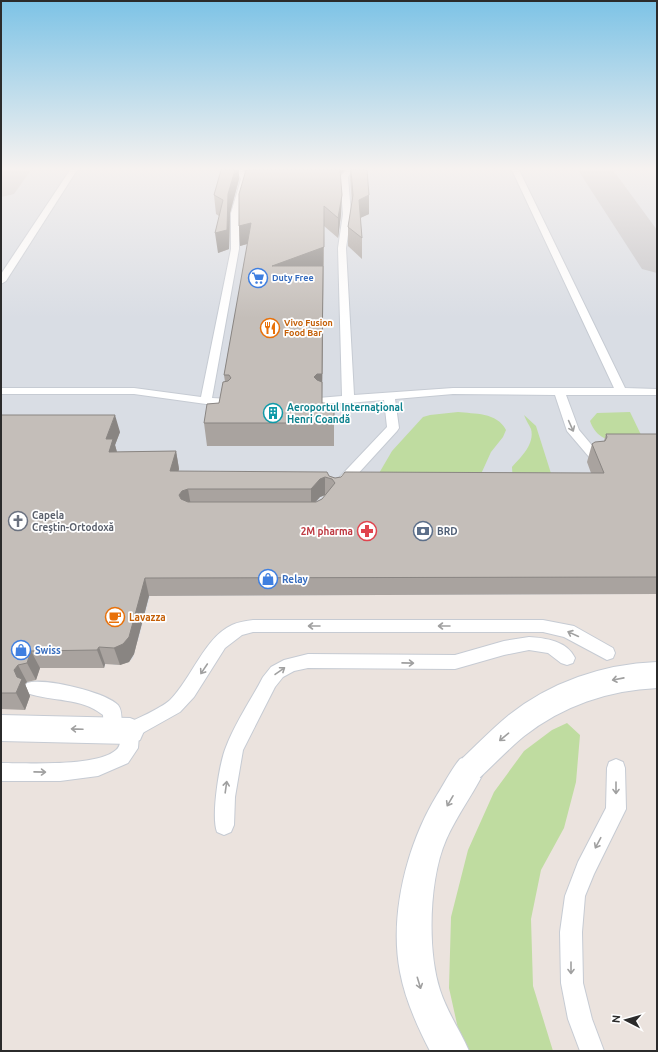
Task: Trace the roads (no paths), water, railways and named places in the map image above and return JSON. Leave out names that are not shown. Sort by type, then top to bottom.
[{"type":"street","points":[[450,1051],[423,997],[416,971],[413,944],[414,912],[422,869],[433,832],[451,799],[471,768],[493,746],[524,721],[555,702],[590,686],[621,678],[657,675]]},
{"type":"street","points":[[1,728],[122,731]]},
{"type":"lane","points":[[1,281],[42,219]]},
{"type":"lane","points":[[206,401],[235,249],[235,219]]},
{"type":"lane","points":[[346,219],[342,248],[348,400]]},
{"type":"lane","points":[[538,219],[621,392]]},
{"type":"lane","points":[[1,391],[134,391],[206,401],[226,401]]},
{"type":"lane","points":[[322,400],[348,400],[424,392],[454,391],[657,392]]},
{"type":"lane","points":[[559,392],[573,431],[578,439],[594,455]]},
{"type":"lane","points":[[335,490],[393,428],[389,396]]},
{"type":"lane","points":[[122,731],[174,707],[188,692],[219,643],[228,634],[238,629],[253,626],[543,626],[568,631],[607,653]]},
{"type":"lane","points":[[224,826],[224,797],[234,749],[269,682],[277,672],[290,665],[308,661],[455,662],[469,660],[515,646],[536,643],[552,647],[567,658]]},
{"type":"lane","points":[[1,772],[60,772],[98,767],[122,757],[129,748],[112,711],[104,704],[84,697],[33,688]]},
{"type":"lane","points":[[592,1051],[580,1019],[572,983],[571,932],[575,896],[585,869],[616,809],[616,768]]},
{"type":"place","name":"Duty Free","points":[[258,278]]},
{"type":"place","name":"Vivo Fusion Food Bar","points":[[270,328]]},
{"type":"place","name":"Aeroportul Internațional Henri Coandă","points":[[273,413]]},
{"type":"place","name":"Capela Creștin-Ortodoxă","points":[[18,521]]},
{"type":"place","name":"2M pharma","points":[[367,531]]},
{"type":"place","name":"BRD","points":[[423,531]]},
{"type":"place","name":"Relay","points":[[268,579]]},
{"type":"place","name":"Lavazza","points":[[115,617]]},
{"type":"place","name":"Swiss","points":[[21,650]]}]
